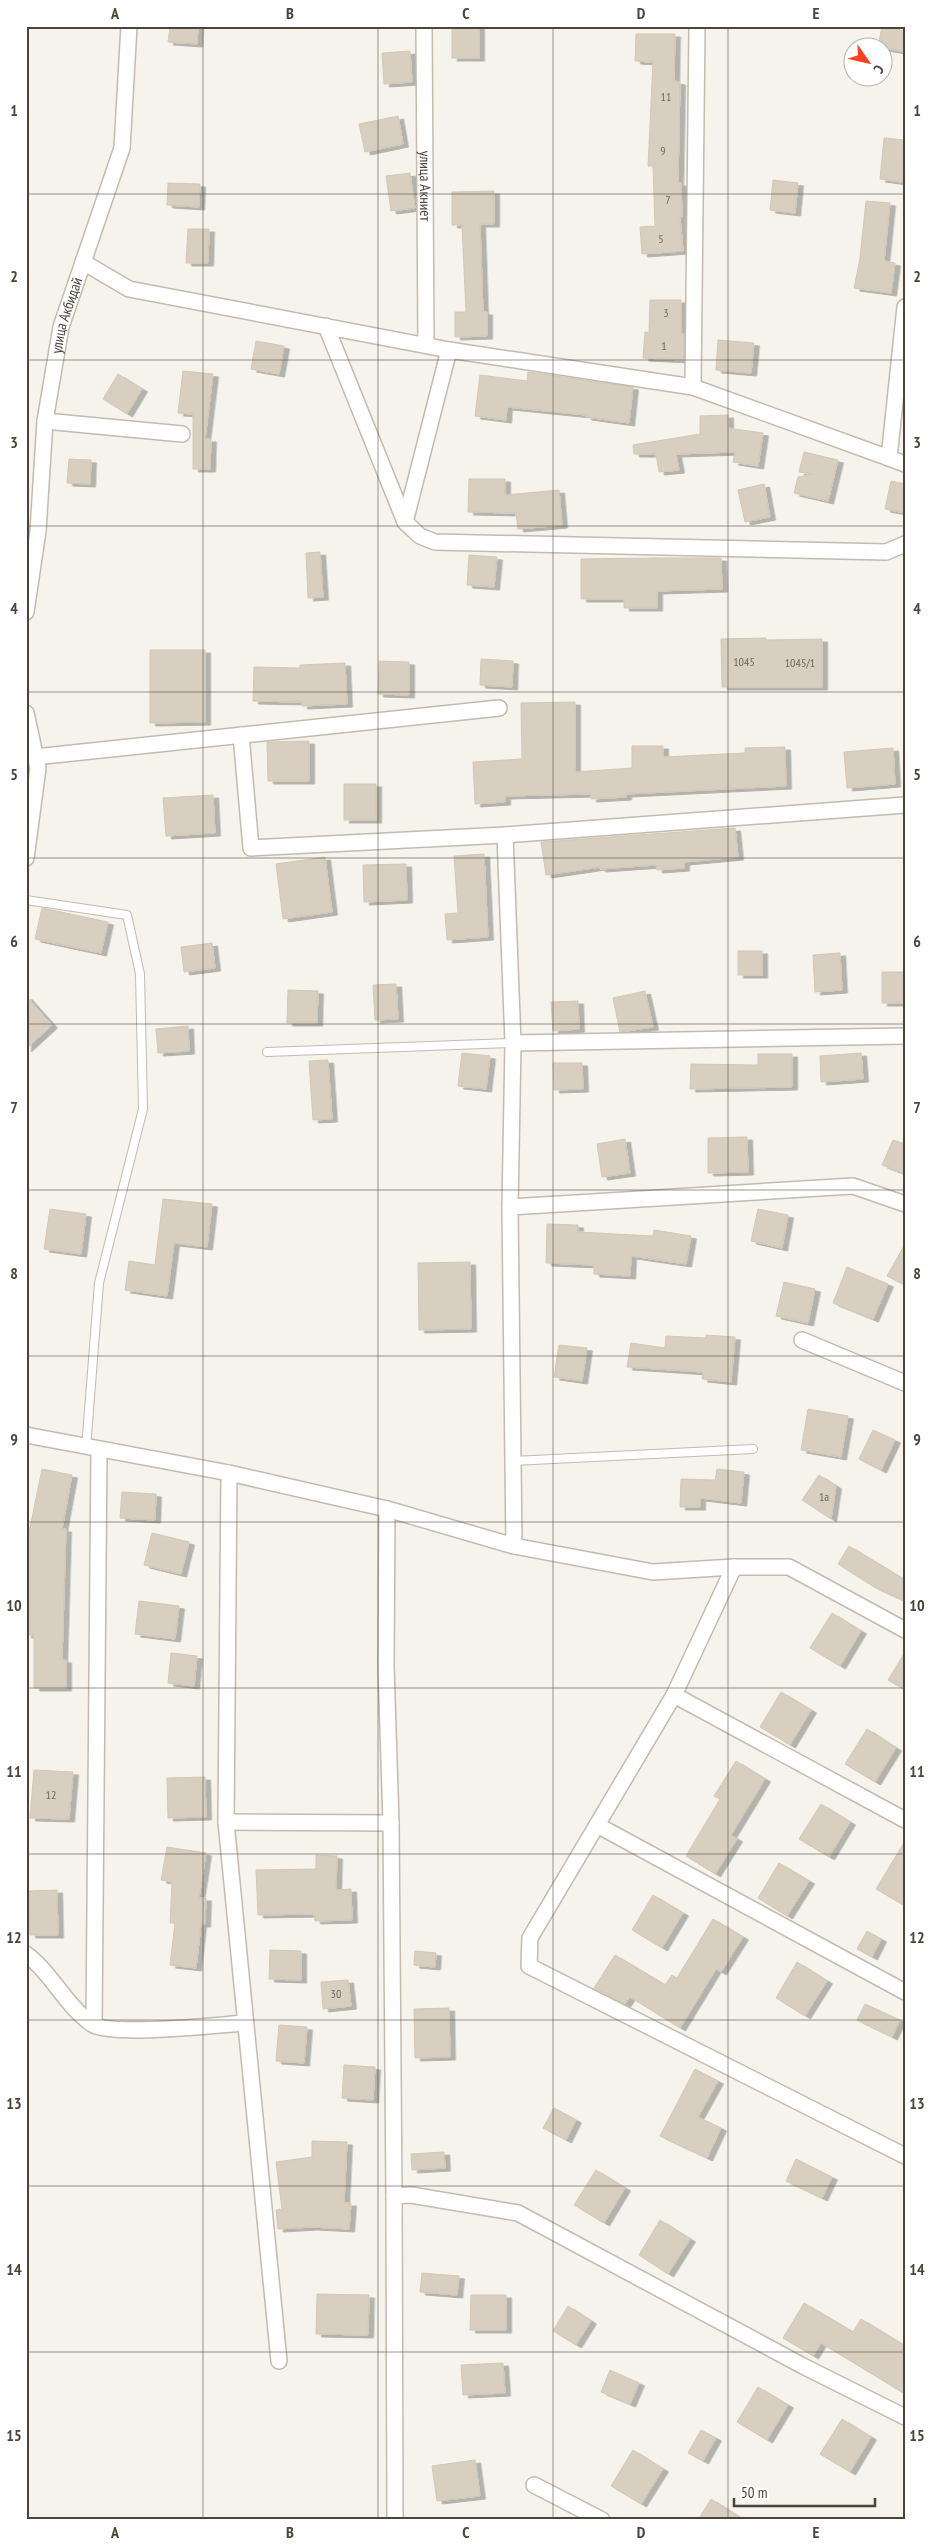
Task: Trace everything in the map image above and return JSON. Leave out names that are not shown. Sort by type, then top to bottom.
[{"type":"street","name":"улица Акбидай","points":[[26,612],[38,531],[45,421],[61,327],[122,148],[129,26]]},
{"type":"street","name":"улица Акниет","points":[[424,26],[426,345]]},
{"type":"street","points":[[693,387],[697,26]]},
{"type":"street","points":[[83,262],[129,289],[449,350],[693,387],[905,464]]},
{"type":"street","points":[[889,458],[905,306]]},
{"type":"street","points":[[326,326],[405,522],[420,536],[435,542],[886,552],[905,544]]},
{"type":"street","points":[[405,522],[449,350]]},
{"type":"street","points":[[45,421],[182,434]]},
{"type":"street","points":[[35,757],[500,708]]},
{"type":"street","points":[[26,713],[38,768],[26,858]]},
{"type":"street","points":[[241,735],[251,848],[505,835],[905,804]]},
{"type":"street","points":[[505,835],[514,1043],[510,1207],[514,1546]]},
{"type":"street","points":[[514,1043],[905,1036]]},
{"type":"street","points":[[510,1207],[853,1186],[905,1204]]},
{"type":"street","points":[[802,1340],[905,1383]]},
{"type":"street","points":[[26,1435],[229,1473],[387,1508],[514,1546],[653,1572],[734,1567],[789,1567],[905,1630]]},
{"type":"street","points":[[93,1449],[94,2025]]},
{"type":"street","points":[[229,1473],[226,1822],[279,2361]]},
{"type":"street","points":[[387,1508],[386,1666],[391,1823],[395,2520]]},
{"type":"street","points":[[734,1567],[674,1695],[530,1938],[529,1966],[905,2156]]},
{"type":"street","points":[[674,1695],[905,1820]]},
{"type":"street","points":[[226,1822],[391,1823]]},
{"type":"street","points":[[597,1825],[905,1992]]},
{"type":"street","points":[[26,1954],[69,2004],[94,2025],[118,2030],[246,2024]]},
{"type":"street","points":[[394,2196],[411,2195],[518,2213],[803,2366],[905,2417]]},
{"type":"street","points":[[534,2485],[602,2520]]},
{"type":"lane","points":[[26,900],[127,915],[140,974],[143,1109],[99,1284],[93,1449]]},
{"type":"lane","points":[[267,1052],[514,1043]]},
{"type":"lane","points":[[513,1461],[752,1449]]},
{"type":"building","points":[[170,26],[198,26],[197,44],[168,42]]},
{"type":"building","points":[[452,26],[479,26],[479,58],[452,58]]},
{"type":"building","points":[[882,26],[905,31],[905,52],[894,50],[894,38],[880,38]]},
{"type":"building","points":[[636,34],[675,34],[674,81],[680,82],[678,183],[681,183],[682,217],[680,217],[683,251],[642,254],[640,227],[655,226],[653,166],[648,166],[653,62],[635,61]]},
{"type":"building","points":[[410,51],[412,82],[384,84],[382,53]]},
{"type":"building","points":[[398,116],[403,144],[365,152],[359,124]]},
{"type":"building","points":[[884,138],[905,140],[902,182],[880,179]]},
{"type":"building","points":[[410,173],[415,208],[391,211],[386,176]]},
{"type":"building","points":[[773,180],[798,183],[795,213],[770,210]]},
{"type":"building","points":[[168,183],[200,184],[199,207],[167,205]]},
{"type":"building","points":[[494,191],[494,224],[480,224],[483,312],[487,312],[487,336],[455,337],[455,312],[466,312],[462,225],[452,225],[452,192]]},
{"type":"building","points":[[866,201],[890,203],[884,261],[895,263],[891,293],[854,288],[860,258]]},
{"type":"building","points":[[188,229],[209,229],[208,263],[186,263]]},
{"type":"building","points":[[650,300],[681,300],[681,334],[684,334],[684,360],[643,358],[645,332],[649,333]]},
{"type":"building","points":[[718,340],[754,343],[751,373],[716,370]]},
{"type":"building","points":[[256,341],[284,346],[279,374],[251,369]]},
{"type":"building","points":[[183,371],[213,374],[205,439],[211,439],[210,469],[193,469],[193,414],[178,413]]},
{"type":"building","points":[[528,372],[633,387],[629,423],[586,417],[586,415],[507,407],[506,420],[475,416],[480,375],[527,381]]},
{"type":"building","points":[[118,374],[142,389],[127,414],[103,399]]},
{"type":"building","points":[[728,415],[728,428],[763,433],[758,466],[733,462],[735,452],[676,454],[679,470],[659,472],[656,454],[634,454],[633,445],[700,434],[700,416]]},
{"type":"building","points":[[804,452],[838,460],[828,501],[794,493],[798,477],[814,474],[799,472]]},
{"type":"building","points":[[69,459],[91,460],[90,484],[67,483]]},
{"type":"building","points":[[469,479],[505,479],[505,495],[559,490],[562,525],[518,529],[516,513],[468,512]]},
{"type":"building","points":[[891,481],[905,484],[905,513],[885,509]]},
{"type":"building","points":[[764,484],[770,517],[745,522],[738,490]]},
{"type":"building","points":[[320,552],[323,597],[308,598],[306,553]]},
{"type":"building","points":[[469,555],[497,557],[494,587],[467,585]]},
{"type":"building","points":[[721,558],[722,589],[657,591],[657,608],[624,608],[624,599],[581,599],[581,559]]},
{"type":"building","points":[[766,638],[766,640],[822,639],[822,687],[722,687],[721,639]]},
{"type":"building","points":[[150,650],[205,650],[205,722],[150,723]]},
{"type":"building","points":[[481,659],[513,661],[512,687],[480,685]]},
{"type":"building","points":[[379,661],[409,662],[409,695],[378,694]]},
{"type":"building","points":[[345,663],[347,704],[302,706],[302,702],[253,701],[254,667],[300,668],[300,665]]},
{"type":"building","points":[[575,702],[575,772],[632,768],[632,746],[663,746],[663,757],[745,753],[745,748],[785,747],[786,786],[626,794],[626,797],[591,799],[591,794],[505,796],[505,802],[475,804],[473,762],[522,759],[521,703]]},
{"type":"building","points":[[309,741],[309,781],[268,781],[267,742]]},
{"type":"building","points":[[893,748],[895,784],[847,788],[844,752]]},
{"type":"building","points":[[344,784],[376,784],[376,820],[344,820]]},
{"type":"building","points":[[213,795],[215,833],[166,836],[163,798]]},
{"type":"building","points":[[735,828],[738,857],[684,862],[684,868],[657,870],[656,865],[600,869],[600,867],[546,875],[541,842]]},
{"type":"building","points":[[484,854],[488,937],[447,940],[445,914],[458,913],[454,856]]},
{"type":"building","points":[[325,857],[332,912],[283,919],[276,864]]},
{"type":"building","points":[[406,864],[407,900],[364,902],[363,865]]},
{"type":"building","points":[[42,908],[108,922],[101,953],[35,939]]},
{"type":"building","points":[[212,943],[215,968],[184,972],[181,947]]},
{"type":"building","points":[[738,951],[762,951],[762,975],[738,975]]},
{"type":"building","points":[[840,953],[842,990],[815,992],[813,955]]},
{"type":"building","points":[[882,972],[905,972],[905,1003],[882,1003]]},
{"type":"building","points":[[396,984],[398,1019],[375,1020],[373,985]]},
{"type":"building","points":[[288,990],[318,991],[317,1023],[287,1023]]},
{"type":"building","points":[[645,991],[653,1027],[620,1032],[613,998]]},
{"type":"building","points":[[26,996],[52,1025],[26,1049]]},
{"type":"building","points":[[578,1001],[579,1029],[553,1031],[551,1002]]},
{"type":"building","points":[[188,1026],[189,1051],[158,1053],[156,1029]]},
{"type":"building","points":[[462,1053],[490,1056],[486,1089],[458,1086]]},
{"type":"building","points":[[861,1053],[863,1079],[821,1082],[820,1056]]},
{"type":"building","points":[[758,1054],[792,1054],[792,1087],[690,1089],[691,1064],[758,1065]]},
{"type":"building","points":[[328,1060],[332,1119],[313,1120],[309,1061]]},
{"type":"building","points":[[553,1063],[582,1063],[583,1089],[554,1090]]},
{"type":"building","points":[[747,1137],[748,1172],[708,1173],[708,1138]]},
{"type":"building","points":[[625,1139],[630,1173],[602,1177],[597,1144]]},
{"type":"building","points":[[893,1140],[905,1144],[905,1174],[882,1165]]},
{"type":"building","points":[[163,1199],[212,1204],[207,1247],[174,1243],[167,1296],[125,1290],[129,1261],[155,1265]]},
{"type":"building","points":[[50,1209],[86,1214],[81,1254],[44,1249]]},
{"type":"building","points":[[758,1209],[788,1215],[782,1248],[751,1241]]},
{"type":"building","points":[[547,1224],[578,1225],[578,1232],[653,1236],[654,1230],[691,1236],[686,1264],[631,1256],[630,1276],[594,1274],[594,1265],[546,1263]]},
{"type":"building","points":[[905,1244],[905,1285],[887,1276]]},
{"type":"building","points":[[470,1262],[471,1329],[419,1330],[418,1263]]},
{"type":"building","points":[[847,1267],[888,1284],[873,1319],[833,1303]]},
{"type":"building","points":[[784,1282],[815,1289],[808,1323],[776,1316]]},
{"type":"building","points":[[706,1335],[735,1337],[731,1382],[702,1379],[703,1372],[627,1367],[631,1343],[665,1348],[666,1336],[706,1338]]},
{"type":"building","points":[[559,1345],[587,1348],[582,1381],[554,1377]]},
{"type":"building","points":[[808,1409],[848,1416],[841,1457],[801,1450]]},
{"type":"building","points":[[873,1430],[895,1440],[881,1470],[859,1459]]},
{"type":"building","points":[[42,1469],[72,1475],[62,1529],[66,1529],[62,1660],[66,1660],[66,1688],[34,1688],[34,1635],[26,1635],[26,1528],[30,1528]]},
{"type":"building","points":[[717,1469],[744,1472],[741,1503],[700,1498],[700,1507],[680,1507],[681,1479],[715,1480]]},
{"type":"building","points":[[819,1475],[836,1486],[831,1519],[802,1500]]},
{"type":"building","points":[[122,1492],[156,1494],[155,1520],[120,1518]]},
{"type":"building","points":[[152,1533],[189,1542],[181,1574],[144,1565]]},
{"type":"building","points":[[849,1546],[905,1580],[905,1601],[874,1587],[838,1564]]},
{"type":"building","points":[[139,1601],[179,1606],[175,1639],[135,1634]]},
{"type":"building","points":[[832,1613],[861,1631],[840,1666],[810,1648]]},
{"type":"building","points":[[905,1652],[905,1690],[888,1680]]},
{"type":"building","points":[[171,1653],[197,1656],[194,1686],[168,1683]]},
{"type":"building","points":[[781,1692],[811,1710],[790,1745],[760,1727]]},
{"type":"building","points":[[867,1729],[896,1748],[875,1782],[845,1764]]},
{"type":"building","points":[[736,1761],[765,1779],[731,1835],[737,1839],[715,1874],[686,1856],[720,1799],[714,1796]]},
{"type":"building","points":[[34,1770],[73,1772],[69,1819],[30,1818]]},
{"type":"building","points":[[205,1777],[206,1817],[168,1818],[167,1778]]},
{"type":"building","points":[[821,1804],[850,1822],[829,1857],[799,1839]]},
{"type":"building","points":[[905,1841],[905,1906],[876,1889]]},
{"type":"building","points":[[167,1847],[206,1853],[199,1898],[206,1898],[205,1924],[201,1924],[196,1968],[170,1965],[175,1923],[170,1923],[172,1882],[161,1880]]},
{"type":"building","points":[[316,1855],[337,1856],[336,1890],[351,1889],[352,1920],[315,1921],[314,1914],[258,1915],[256,1870],[316,1869]]},
{"type":"building","points":[[779,1863],[809,1881],[787,1916],[758,1898]]},
{"type":"building","points":[[57,1890],[58,1935],[30,1935],[29,1891]]},
{"type":"building","points":[[653,1895],[683,1913],[662,1948],[632,1930]]},
{"type":"building","points":[[713,1919],[743,1937],[721,1972],[716,1969],[680,2028],[630,1997],[625,2004],[594,1988],[615,1955],[665,1985],[672,1975],[677,1978]]},
{"type":"building","points":[[867,1931],[881,1939],[872,1957],[857,1949]]},
{"type":"building","points":[[270,1950],[301,1951],[301,1980],[269,1979]]},
{"type":"building","points":[[415,1951],[436,1953],[435,1967],[414,1965]]},
{"type":"building","points":[[797,1962],[827,1981],[805,2016],[776,1998]]},
{"type":"building","points":[[348,1980],[351,2006],[323,2009],[321,1982]]},
{"type":"building","points":[[865,2004],[900,2020],[892,2037],[857,2020]]},
{"type":"building","points":[[449,2008],[450,2057],[415,2058],[414,2009]]},
{"type":"building","points":[[279,2025],[307,2027],[304,2063],[276,2061]]},
{"type":"building","points":[[344,2065],[375,2067],[373,2100],[342,2098]]},
{"type":"building","points":[[695,2069],[718,2081],[698,2117],[721,2128],[707,2158],[660,2136]]},
{"type":"building","points":[[554,2108],[576,2120],[566,2140],[543,2128]]},
{"type":"building","points":[[312,2141],[347,2142],[344,2203],[351,2203],[349,2229],[312,2227],[278,2229],[276,2210],[282,2209],[276,2162],[312,2157]]},
{"type":"building","points":[[444,2152],[445,2168],[412,2170],[411,2154]]},
{"type":"building","points":[[796,2159],[832,2177],[822,2198],[786,2181]]},
{"type":"building","points":[[596,2170],[625,2188],[604,2223],[574,2205]]},
{"type":"building","points":[[660,2220],[690,2239],[668,2274],[639,2255]]},
{"type":"building","points":[[422,2273],[459,2276],[457,2295],[420,2292]]},
{"type":"building","points":[[317,2294],[369,2295],[368,2335],[316,2334]]},
{"type":"building","points":[[471,2295],[506,2295],[506,2330],[470,2330]]},
{"type":"building","points":[[804,2303],[853,2332],[861,2319],[905,2346],[905,2394],[821,2343],[813,2356],[783,2338]]},
{"type":"building","points":[[568,2306],[591,2321],[576,2345],[553,2331]]},
{"type":"building","points":[[503,2363],[505,2393],[463,2395],[461,2365]]},
{"type":"building","points":[[610,2370],[639,2383],[630,2404],[601,2392]]},
{"type":"building","points":[[758,2387],[788,2405],[767,2440],[737,2422]]},
{"type":"building","points":[[842,2419],[871,2437],[850,2472],[820,2454]]},
{"type":"building","points":[[701,2430],[716,2438],[703,2461],[688,2453]]},
{"type":"building","points":[[633,2450],[663,2469],[641,2504],[611,2486]]},
{"type":"building","points":[[475,2460],[480,2496],[437,2501],[432,2466]]},
{"type":"building","points":[[711,2499],[744,2520],[698,2520]]}]
